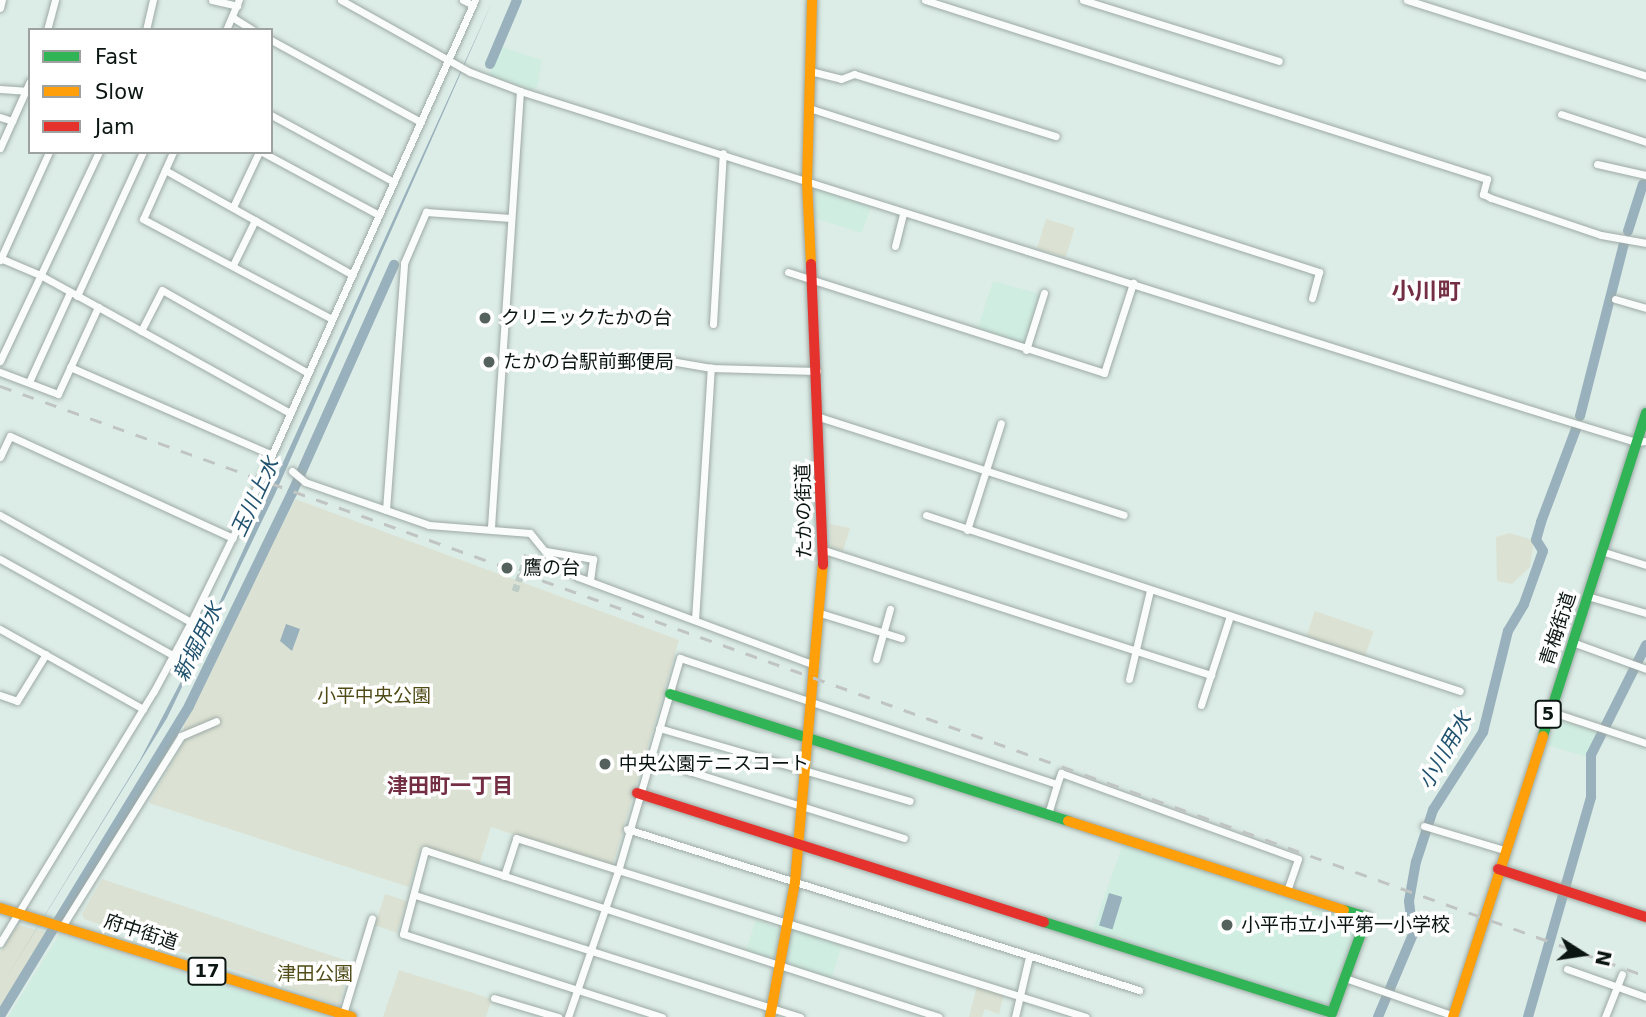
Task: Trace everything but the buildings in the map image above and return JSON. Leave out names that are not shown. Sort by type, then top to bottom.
[{"type":"street","points":[[0,8],[2,0]]},
{"type":"street","points":[[48,28],[55,0]]},
{"type":"street","points":[[146,28],[153,0]]},
{"type":"street","points":[[212,0],[238,3],[227,28]]},
{"type":"street","points":[[341,0],[470,72],[520,91],[723,153],[903,213],[1641,441]]},
{"type":"street","points":[[0,943],[174,656],[272,460],[290,413],[474,3],[463,0]]},
{"type":"street","name":"たかの街道","points":[[771,1013],[777,967],[795,882],[816,666],[824,550],[807,182],[812,0]]},
{"type":"street","points":[[925,0],[1487,179],[1483,194],[1491,198],[1601,234],[1646,243]]},
{"type":"street","points":[[1083,0],[1279,61]]},
{"type":"street","points":[[1407,0],[1646,76]]},
{"type":"street","points":[[232,18],[250,28]]},
{"type":"street","points":[[273,41],[421,122]]},
{"type":"street","points":[[810,71],[841,79],[854,74],[1028,124],[1056,136]]},
{"type":"street","points":[[0,89],[28,90],[0,148]]},
{"type":"street","points":[[491,527],[520,91]]},
{"type":"street","points":[[809,108],[1319,272],[1312,298]]},
{"type":"street","points":[[1561,114],[1646,142]]},
{"type":"street","points":[[274,116],[394,182]]},
{"type":"street","points":[[0,117],[12,121]]},
{"type":"street","points":[[713,324],[723,153]]},
{"type":"street","points":[[48,154],[0,259],[40,275],[290,413]]},
{"type":"street","points":[[0,360],[98,154]]},
{"type":"street","points":[[29,382],[142,154]]},
{"type":"street","points":[[172,154],[143,219],[332,319]]},
{"type":"street","points":[[233,207],[260,154]]},
{"type":"street","points":[[265,154],[379,215]]},
{"type":"street","points":[[1597,164],[1646,175]]},
{"type":"street","points":[[164,170],[353,275]]},
{"type":"street","points":[[386,510],[404,263],[426,212],[511,218]]},
{"type":"street","points":[[895,246],[903,213]]},
{"type":"street","points":[[233,265],[255,220]]},
{"type":"street","points":[[788,272],[1104,373],[1132,284]]},
{"type":"street","points":[[141,331],[162,290],[308,373]]},
{"type":"street","points":[[1026,350],[1044,293]]},
{"type":"street","points":[[1615,299],[1646,308]]},
{"type":"street","points":[[0,372],[58,394],[98,307]]},
{"type":"street","points":[[659,359],[711,368],[817,371]]},
{"type":"street","points":[[70,367],[272,460]]},
{"type":"street","points":[[695,620],[711,368]]},
{"type":"street","name":"青梅街道","points":[[1453,1016],[1601,551],[1641,441],[1646,412]]},
{"type":"street","points":[[819,417],[986,468],[1124,515]]},
{"type":"street","points":[[967,530],[1001,423]]},
{"type":"street","points":[[0,457],[10,436],[233,538]]},
{"type":"street","points":[[294,472],[304,482],[429,525],[491,527],[530,533],[546,551],[590,581],[816,666]]},
{"type":"street","points":[[0,515],[191,622]]},
{"type":"street","points":[[926,515],[1461,691]]},
{"type":"street","points":[[824,550],[1211,675]]},
{"type":"street","points":[[546,551],[593,559],[590,581]]},
{"type":"street","points":[[1601,551],[1646,565]]},
{"type":"street","points":[[0,559],[174,656]]},
{"type":"street","points":[[1129,680],[1150,590]]},
{"type":"street","points":[[1587,596],[1646,613]]},
{"type":"street","points":[[876,659],[890,609]]},
{"type":"street","points":[[820,613],[901,638]]},
{"type":"street","points":[[1201,705],[1230,616]]},
{"type":"street","points":[[0,629],[143,709]]},
{"type":"street","points":[[1572,642],[1639,666]]},
{"type":"street","points":[[0,695],[17,701],[46,654]]},
{"type":"street","points":[[568,1017],[618,871],[647,758],[680,658],[811,704],[1057,784]]},
{"type":"street","points":[[637,793],[1332,1013],[1367,918],[808,736],[670,694]]},
{"type":"street","points":[[1549,711],[1646,743]]},
{"type":"street","points":[[57,923],[181,736],[216,721]]},
{"type":"street","points":[[659,728],[804,768],[909,801]]},
{"type":"street","points":[[647,758],[904,838]]},
{"type":"street","points":[[1048,814],[1061,773],[1298,859],[1287,891]]},
{"type":"street","points":[[1428,827],[1504,850]]},
{"type":"street","points":[[627,829],[1139,990]]},
{"type":"street","points":[[504,876],[516,838],[1086,1017]]},
{"type":"street","points":[[662,1017],[403,934],[425,850],[777,967],[939,1017]]},
{"type":"street","points":[[1499,869],[1646,917]]},
{"type":"street","points":[[415,895],[590,950],[771,1013],[800,1017]]},
{"type":"street","name":"府中街道","points":[[0,908],[57,923],[347,1016]]},
{"type":"street","points":[[347,1016],[372,918]]},
{"type":"street","points":[[1015,1017],[1029,957]]},
{"type":"street","points":[[1567,969],[1646,997]]},
{"type":"street","points":[[1605,1017],[1622,974]]},
{"type":"street","points":[[1345,978],[1453,1016]]},
{"type":"street","points":[[494,998],[558,1017]]},
{"type":"shaded area","points":[[502,47],[542,60],[537,87],[533,90],[488,76]]},
{"type":"shaded area","points":[[817,189],[871,206],[862,233],[814,218],[812,193]]},
{"type":"shaded area","points":[[993,281],[1038,293],[1040,298],[1025,346],[977,330]]},
{"type":"shaded area","points":[[1560,720],[1597,732],[1588,757],[1547,745]]},
{"type":"shaded area","name":"小平市立小平第一小学校","points":[[1124,841],[1362,918],[1331,1004],[1324,1006],[1092,932]]},
{"type":"shaded area","points":[[756,920],[780,929],[774,960],[745,953]]},
{"type":"shaded area","points":[[793,929],[842,944],[830,984],[781,968],[787,932]]},
{"type":"shaded area","points":[[59,935],[182,973],[328,1017],[8,1017]]},
{"type":"green space","points":[[1046,219],[1075,228],[1066,257],[1037,249]]},
{"type":"green space","name":"小平中央公園","points":[[295,499],[679,640],[612,867],[491,827],[479,865],[421,847],[409,887],[149,803],[184,742],[184,723]]},
{"type":"green space","points":[[830,524],[850,528],[843,551],[831,548]]},
{"type":"green space","points":[[1509,533],[1534,540],[1530,567],[1512,584],[1497,581],[1496,537]]},
{"type":"green space","points":[[1315,611],[1374,631],[1365,657],[1306,637]]},
{"type":"green space","name":"津田公園","points":[[102,879],[351,962],[339,1005],[84,919],[82,914]]},
{"type":"green space","points":[[385,894],[407,901],[397,932],[375,925]]},
{"type":"green space","points":[[18,925],[48,933],[0,1007],[0,952]]},
{"type":"green space","points":[[399,970],[492,999],[486,1017],[383,1017]]},
{"type":"green space","points":[[977,986],[1004,994],[999,1014],[985,1009],[982,1017],[969,1017]]},
{"type":"water","points":[[493,0],[275,494],[167,718],[0,988],[140,760],[201,643]]},
{"type":"water","points":[[286,624],[300,629],[292,651],[280,641]]},
{"type":"water","points":[[1109,893],[1122,897],[1112,930],[1099,926]]},
{"type":"waterway","name":"新堀用水","points":[[490,64],[517,0]]},
{"type":"waterway","name":"小川用水","points":[[1628,231],[1643,184]]},
{"type":"waterway","name":"小川用水","points":[[1580,416],[1624,244]]},
{"type":"waterway","name":"新堀用水","points":[[0,1016],[189,706],[292,493],[394,265]]},
{"type":"waterway","name":"小川用水","points":[[1378,1017],[1413,934],[1409,901],[1416,862],[1433,810],[1483,732],[1508,631],[1524,604],[1543,551],[1536,540],[1541,522],[1576,429]]},
{"type":"waterway","points":[[1528,1017],[1591,797],[1591,755],[1646,645]]},
{"type":"tunnel","points":[[515,591],[528,553]]},
{"type":"railway","points":[[0,386],[1646,976]]},
{"type":"traffic: fast","points":[[1543,736],[1646,413]]},
{"type":"traffic: fast","points":[[670,694],[1068,821]]},
{"type":"traffic: fast","points":[[1044,922],[1332,1013],[1367,917],[1344,910]]},
{"type":"traffic: slow","points":[[811,264],[807,182],[812,0]]},
{"type":"traffic: slow","points":[[770,1017],[795,882],[823,565]]},
{"type":"traffic: slow","points":[[1453,1017],[1543,736]]},
{"type":"traffic: slow","points":[[1068,821],[1344,910]]},
{"type":"traffic: slow","points":[[0,908],[352,1017]]},
{"type":"traffic: jam","points":[[811,264],[823,565]]},
{"type":"traffic: jam","points":[[637,793],[1044,922]]},
{"type":"traffic: jam","points":[[1498,869],[1646,917]]},
{"type":"place","name":"クリニックたかの台","points":[[485,318]]},
{"type":"place","name":"たかの台駅前郵便局","points":[[489,362]]},
{"type":"place","name":"鷹の台","points":[[507,568]]},
{"type":"place","name":"中央公園テニスコート","points":[[605,764]]},
{"type":"place","name":"小平市立小平第一小学校","points":[[1227,925]]},
{"type":"district","name":"小川町","points":[[1426,291]]},
{"type":"district","name":"津田町一丁目","points":[[450,786]]},
{"type":"water label","name":"玉川上水","points":[[255,497]]}]
